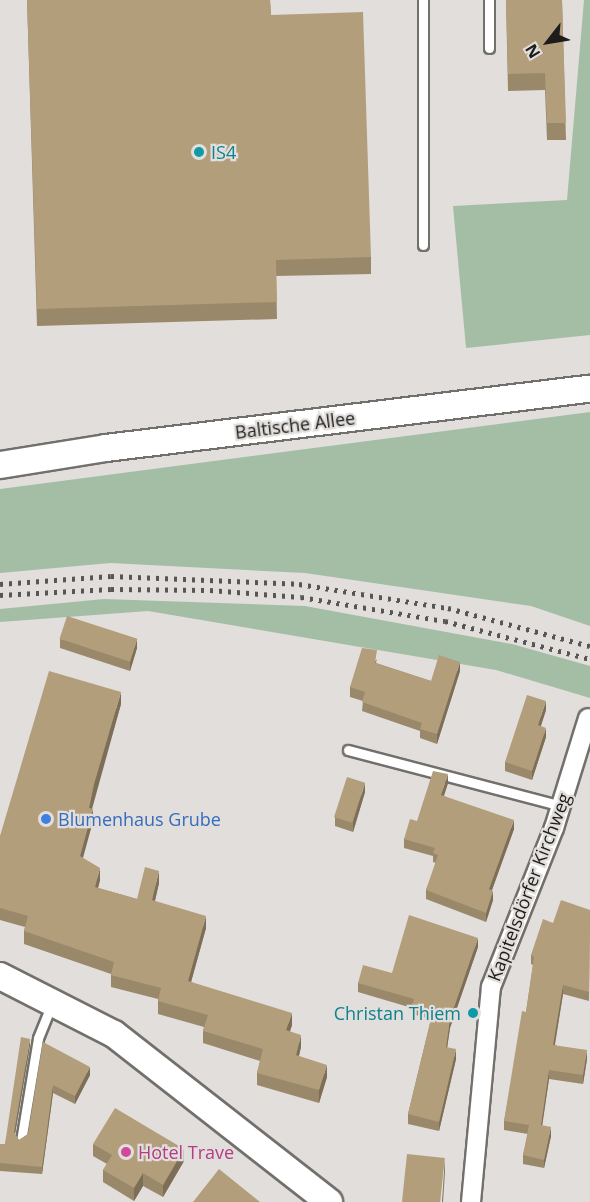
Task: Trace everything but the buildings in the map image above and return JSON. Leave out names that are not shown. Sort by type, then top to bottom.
[{"type":"main road","name":"Baltische Allee","points":[[0,465],[106,448],[590,389]]},
{"type":"main road","points":[[0,976],[114,1034],[328,1202]]},
{"type":"street","name":"Kapitelsdörfer Kirchweg","points":[[471,1202],[491,987],[561,806],[588,718]]},
{"type":"lane","points":[[423,0],[423,245]]},
{"type":"lane","points":[[489,0],[489,48]]},
{"type":"lane","points":[[348,750],[561,806]]},
{"type":"lane","points":[[21,1141],[38,1038],[53,1002]]},
{"type":"green space","points":[[584,0],[590,0],[590,335],[466,348],[453,206],[567,200]]},
{"type":"green space","points":[[590,412],[590,626],[531,606],[305,573],[110,563],[0,573],[0,489]]},
{"type":"green space","points":[[104,599],[305,606],[512,644],[590,666],[590,698],[496,670],[148,611],[0,622],[0,609]]},
{"type":"railway","points":[[0,584],[111,576],[299,584],[448,608],[590,646]]},
{"type":"railway","points":[[0,595],[111,589],[210,590],[301,597],[445,621],[590,659]]},
{"type":"place","name":"IS4","points":[[199,152]]},
{"type":"place","name":"Blumenhaus Grube","points":[[46,819]]},
{"type":"place","name":"Christan Thiem","points":[[473,1013]]},
{"type":"place","name":"Hotel Trave","points":[[126,1152]]}]
